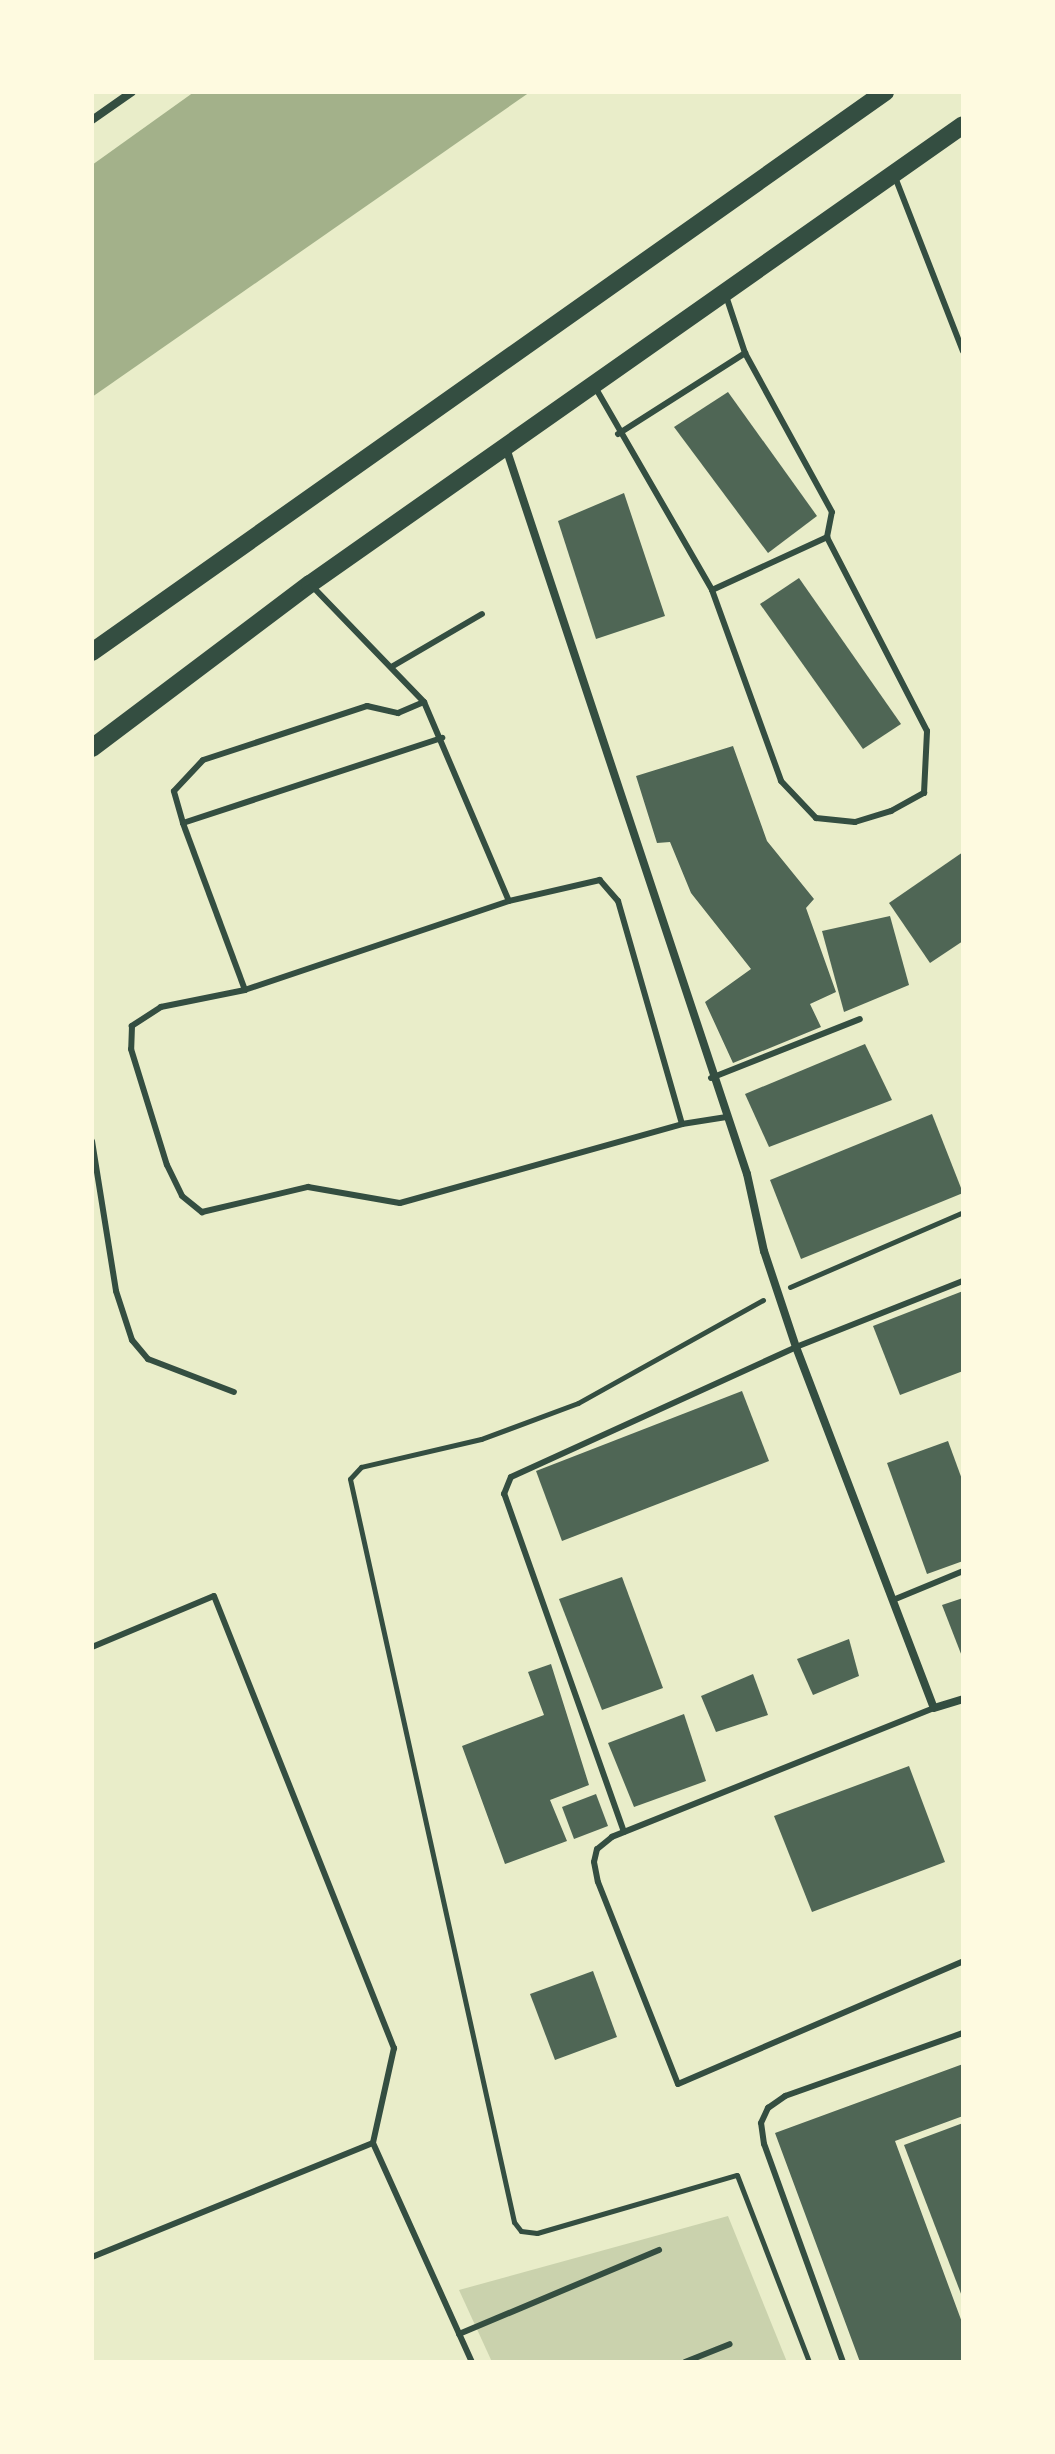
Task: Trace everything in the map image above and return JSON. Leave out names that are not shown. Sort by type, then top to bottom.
[{"type":"main road","points":[[92,652],[885,92]]},
{"type":"main road","points":[[92,748],[310,584],[963,125]]},
{"type":"street","points":[[92,120],[132,92]]},
{"type":"street","points":[[506,447],[726,1117],[777,1293],[796,1347],[934,1708],[963,1699]]},
{"type":"lane","points":[[893,174],[963,351]]},
{"type":"lane","points":[[595,386],[618,434],[712,590],[781,781],[816,818],[855,822],[891,811],[924,793],[927,731],[827,537],[832,512],[745,353],[725,292]]},
{"type":"lane","points":[[618,434],[745,353]]},
{"type":"lane","points":[[712,590],[827,537]]},
{"type":"lane","points":[[310,584],[393,666],[424,702],[442,738],[509,901]]},
{"type":"lane","points":[[393,666],[482,614]]},
{"type":"lane","points":[[245,990],[174,791],[203,760],[367,706],[398,713],[424,702]]},
{"type":"lane","points":[[183,823],[442,738]]},
{"type":"lane","points":[[682,1124],[618,901],[600,880],[509,901],[245,990],[161,1007],[132,1026],[131,1049],[167,1165],[182,1196],[202,1212],[308,1187],[400,1203],[682,1124],[726,1117]]},
{"type":"lane","points":[[711,1078],[860,1019]]},
{"type":"lane","points":[[92,1141],[116,1291],[132,1340],[148,1359],[234,1392]]},
{"type":"lane","points":[[624,1832],[504,1494],[511,1477],[796,1347],[963,1281]]},
{"type":"lane","points":[[893,1600],[963,1571]]},
{"type":"lane","points":[[92,1647],[214,1596],[394,2048],[373,2143],[472,2362]]},
{"type":"lane","points":[[934,1708],[624,1832],[597,1849],[598,1882],[678,2084],[963,1961]]},
{"type":"lane","points":[[843,2362],[764,2144],[761,2123],[768,2108],[785,2096],[963,2033]]},
{"type":"lane","points":[[92,2257],[373,2143]]},
{"type":"lane","points":[[459,2334],[659,2250]]},
{"type":"lane","points":[[685,2362],[730,2344]]},
{"type":"path","points":[[809,2362],[737,2175],[537,2233],[521,2231],[514,2222],[350,1479],[361,1467],[481,1439],[578,1403],[777,1293],[963,1212]]},
{"type":"shaded area","points":[[194,92],[530,92],[92,397],[92,165]]},
{"type":"shaded area","points":[[728,2216],[787,2362],[492,2362],[459,2290]]},
{"type":"building","points":[[728,392],[817,516],[768,553],[674,427]]},
{"type":"building","points":[[624,493],[665,616],[596,639],[558,521]]},
{"type":"building","points":[[799,578],[901,724],[863,749],[760,604]]},
{"type":"building","points":[[733,746],[767,841],[814,899],[806,908],[836,992],[810,1004],[821,1027],[733,1063],[705,1002],[751,969],[691,893],[670,842],[657,843],[636,776]]},
{"type":"building","points":[[963,852],[963,941],[930,963],[889,903]]},
{"type":"building","points":[[890,916],[909,985],[844,1012],[822,931]]},
{"type":"building","points":[[865,1044],[892,1100],[769,1147],[745,1094]]},
{"type":"building","points":[[932,1114],[963,1193],[801,1259],[770,1180]]},
{"type":"building","points":[[963,1291],[963,1371],[900,1395],[873,1326]]},
{"type":"building","points":[[742,1391],[769,1461],[562,1541],[536,1471]]},
{"type":"building","points":[[948,1441],[963,1482],[963,1561],[927,1574],[887,1463]]},
{"type":"building","points":[[622,1577],[663,1688],[602,1710],[559,1599]]},
{"type":"building","points":[[963,1598],[963,1659],[942,1605]]},
{"type":"building","points":[[849,1639],[859,1676],[813,1695],[797,1659]]},
{"type":"building","points":[[551,1664],[589,1785],[550,1800],[567,1841],[505,1864],[462,1746],[544,1715],[528,1672]]},
{"type":"building","points":[[753,1674],[768,1715],[716,1732],[701,1696]]},
{"type":"building","points":[[684,1714],[706,1781],[634,1807],[608,1743]]},
{"type":"building","points":[[909,1766],[945,1862],[812,1912],[774,1816]]},
{"type":"building","points":[[596,1794],[608,1826],[574,1839],[562,1807]]},
{"type":"building","points":[[593,1971],[617,2037],[555,2060],[530,1994]]},
{"type":"building","points":[[963,2064],[963,2116],[895,2141],[963,2325],[963,2362],[860,2362],[775,2133]]},
{"type":"building","points":[[963,2123],[963,2299],[904,2145]]}]
